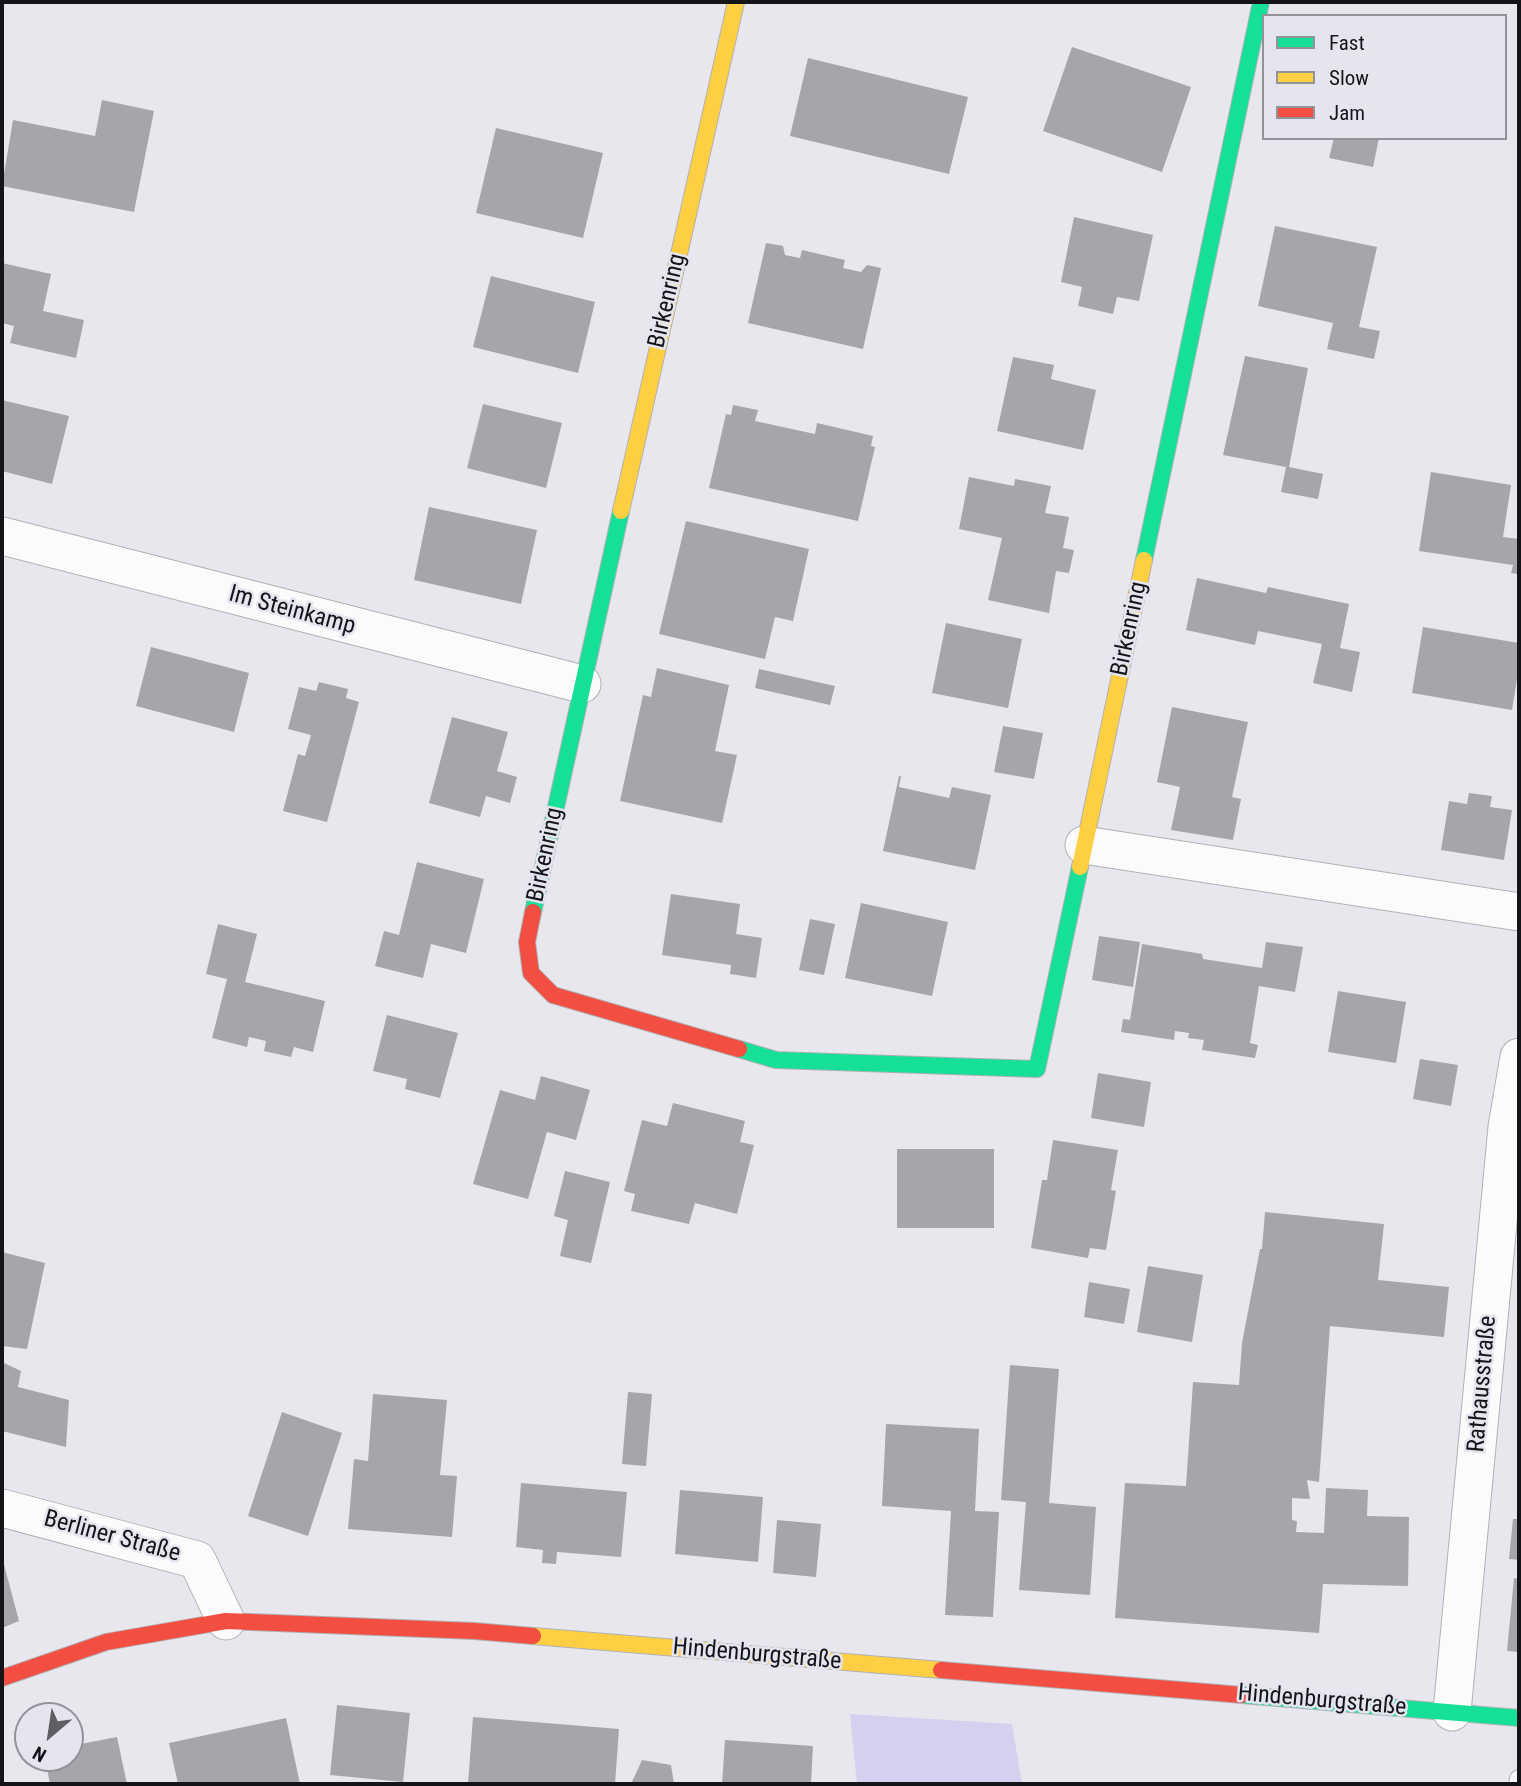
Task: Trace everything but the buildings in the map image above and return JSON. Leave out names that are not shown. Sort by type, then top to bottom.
[{"type":"street","name":"Birkenring","points":[[736,2],[582,684],[527,942],[531,973],[553,995],[776,1059],[1037,1069],[1261,2]]},
{"type":"street","name":"Im Steinkamp","points":[[2,536],[582,684]]},
{"type":"street","points":[[1084,845],[1519,912]]},
{"type":"street","name":"Rathausstraße","points":[[1452,1712],[1507,1127],[1519,1057]]},
{"type":"street","name":"Berliner Straße","points":[[2,1508],[197,1560],[226,1621]]},
{"type":"street","name":"Hindenburgstraße","points":[[2,1678],[106,1642],[226,1621],[474,1631],[1519,1718]]},
{"type":"lane","points":[[1518,1784],[1519,1779]]},
{"type":"shaded area","points":[[850,1714],[1012,1724],[1022,1784],[857,1784]]},
{"type":"traffic: fast","points":[[1144,560],[1261,2]]},
{"type":"traffic: fast","points":[[533,912],[621,511]]},
{"type":"traffic: fast","points":[[739,1049],[776,1060],[1037,1069],[1080,867]]},
{"type":"traffic: fast","points":[[1242,1695],[1519,1718]]},
{"type":"traffic: slow","points":[[621,511],[736,2]]},
{"type":"traffic: slow","points":[[1080,867],[1144,560]]},
{"type":"traffic: slow","points":[[533,1636],[941,1670]]},
{"type":"traffic: jam","points":[[533,912],[527,942],[531,973],[553,995],[739,1049]]},
{"type":"traffic: jam","points":[[2,1678],[106,1642],[226,1621],[474,1631],[533,1636]]},
{"type":"traffic: jam","points":[[941,1670],[1242,1695]]}]
